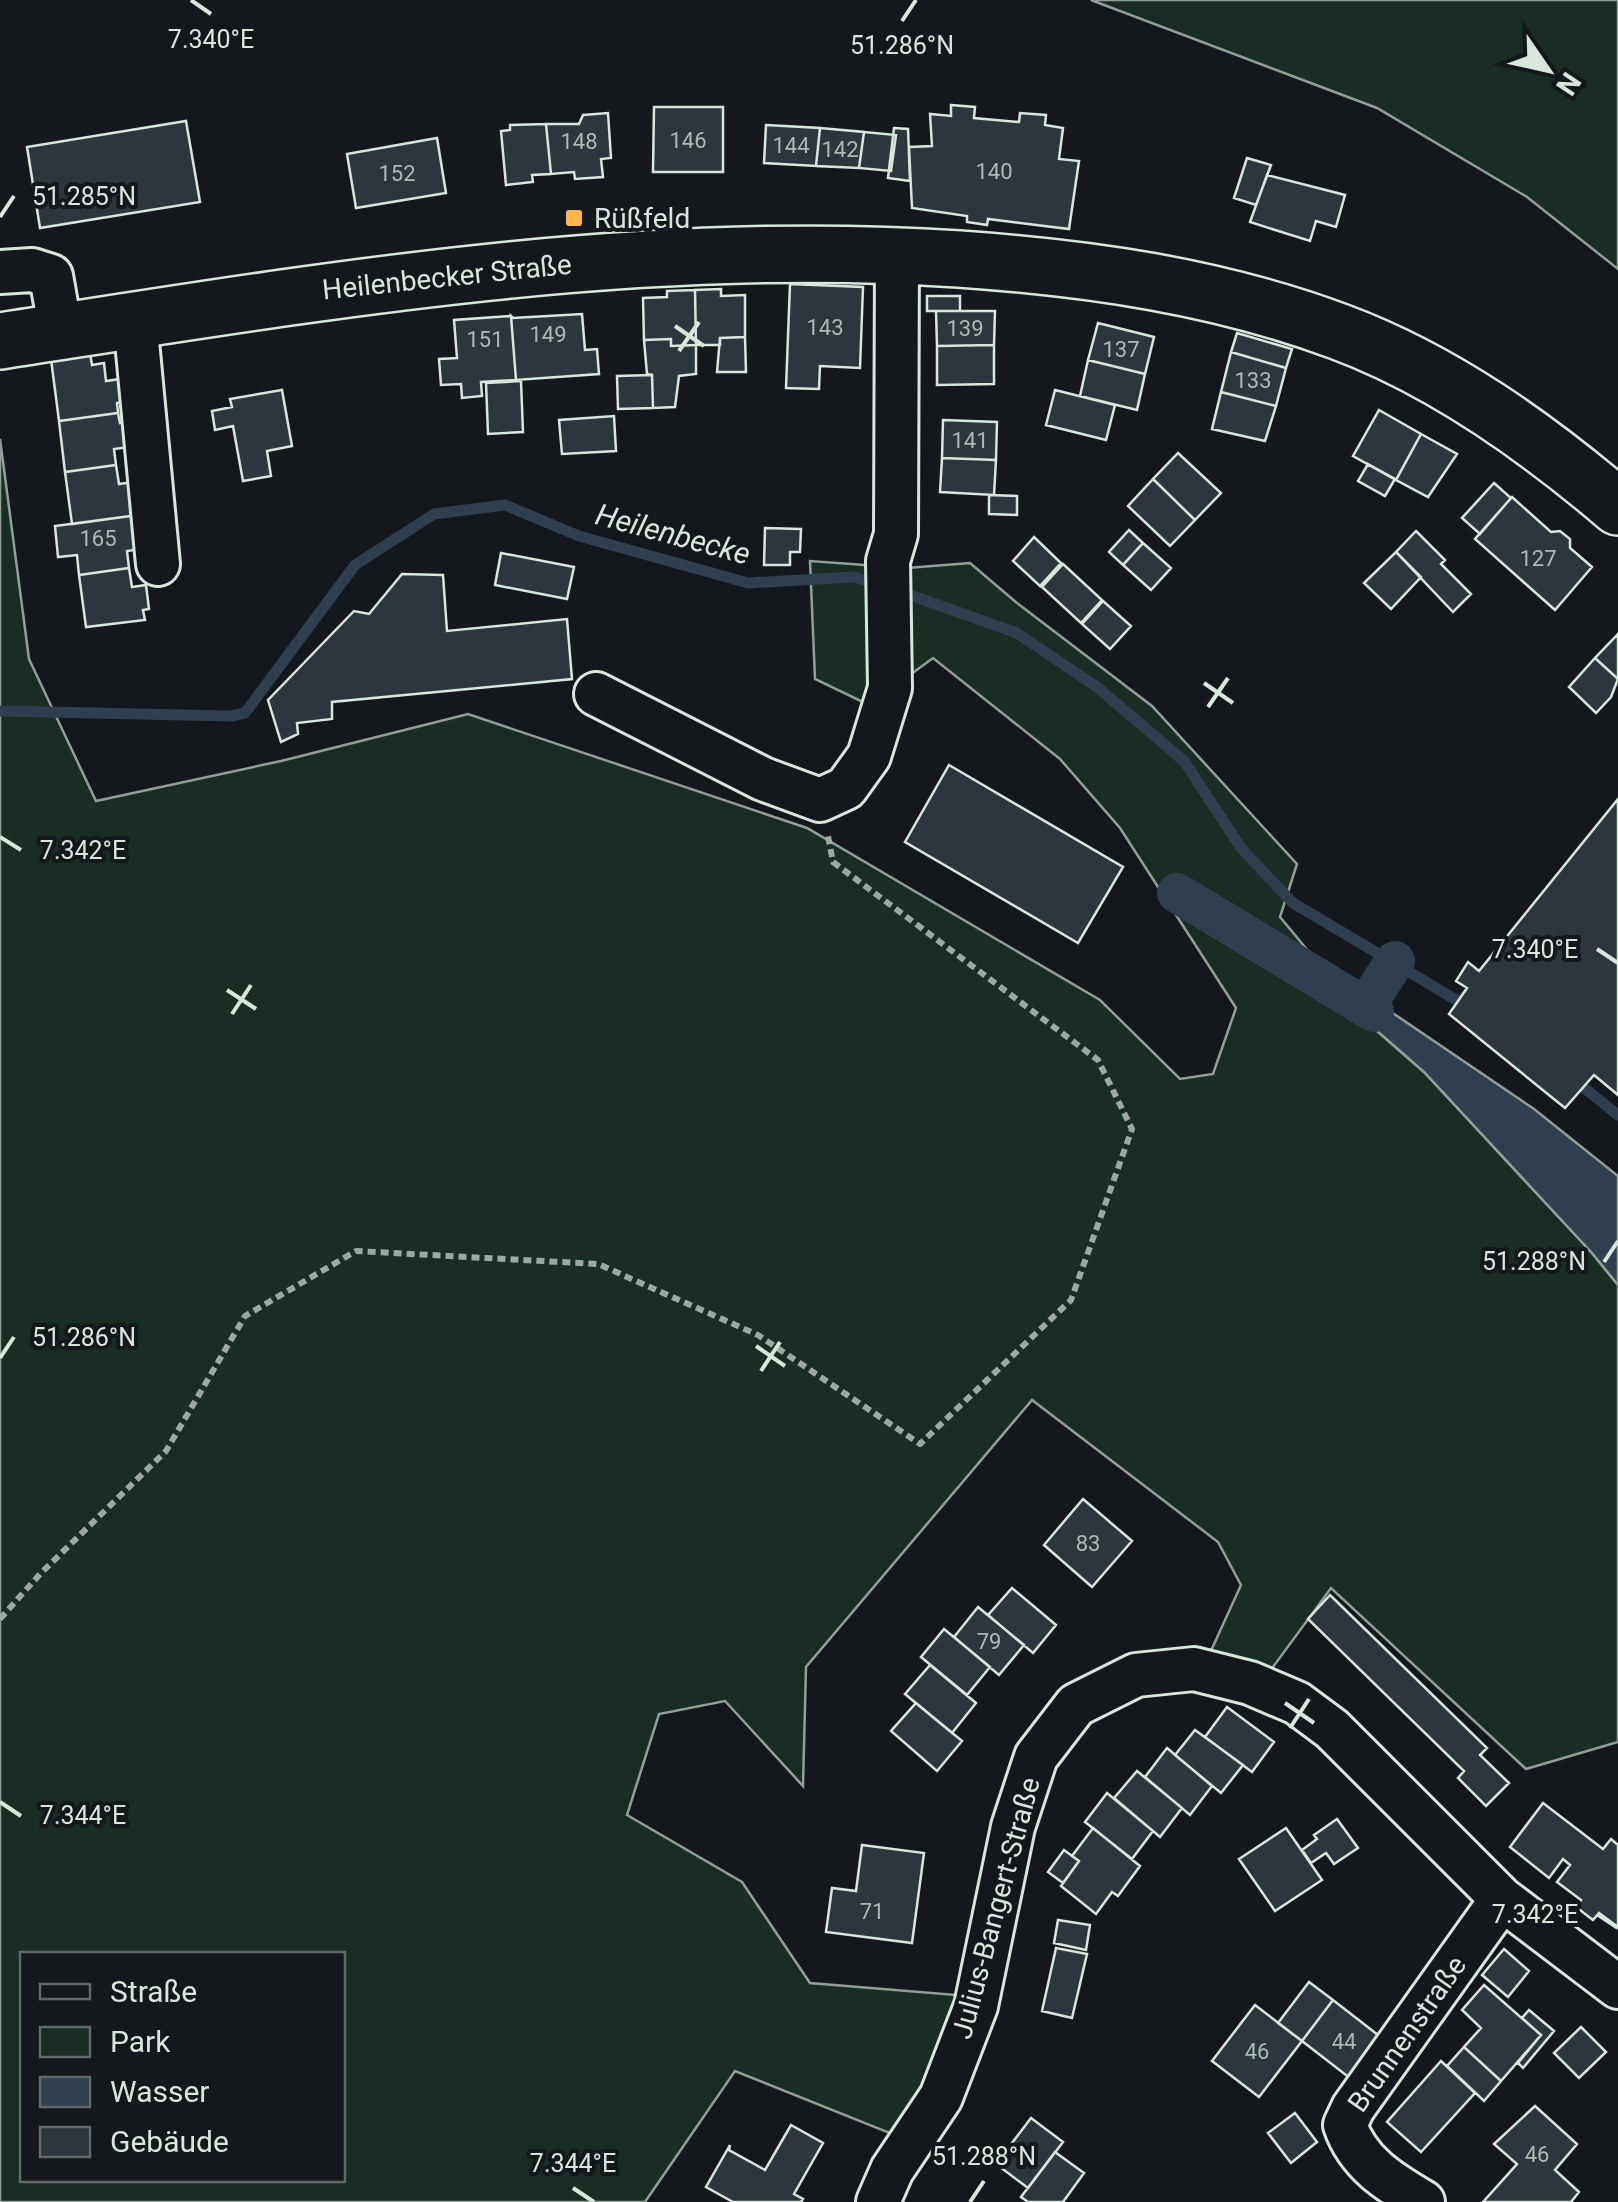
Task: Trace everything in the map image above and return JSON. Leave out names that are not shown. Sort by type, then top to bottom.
[{"type":"main road","name":"Heilenbecker Straße","points":[[0,341],[361,285],[558,264],[755,254],[896,254],[1042,264],[1122,275],[1272,309],[1343,333],[1412,364],[1472,399],[1536,441],[1618,506]]},
{"type":"street","points":[[596,694],[763,779],[820,800],[846,788],[869,756],[890,688],[887,612],[888,561],[896,534],[896,254]]},
{"type":"street","points":[[0,272],[32,270],[51,276],[61,332]]},
{"type":"street","points":[[135,320],[158,564]]},
{"type":"street","name":"Julius-Bangert-Straße","points":[[878,2202],[892,2170],[941,2098],[976,2006],[1013,1827],[1036,1757],[1076,1705],[1136,1675],[1194,1670],[1250,1683],[1297,1704],[1332,1730],[1502,1900],[1618,1987]]},
{"type":"street","name":"Brunnenstraße","points":[[1423,2202],[1366,2164],[1345,2125],[1353,2108],[1502,1900]]},
{"type":"path","points":[[0,1619],[40,1574],[166,1452],[245,1316],[356,1250],[598,1264],[758,1335],[920,1444],[1071,1300],[1132,1129],[1098,1060],[834,862],[820,800]]},
{"type":"green space","points":[[1091,0],[1618,0],[1618,269],[1527,197],[1377,108]]},
{"type":"green space","points":[[0,439],[29,659],[96,801],[281,761],[468,714],[807,828],[1100,1000],[1180,1079],[1213,1074],[1236,1008],[1120,828],[1060,759],[933,658],[869,705],[815,679],[810,561],[907,568],[970,563],[1152,706],[1297,864],[1280,917],[1368,1023],[1424,1072],[1618,1285],[1618,1742],[1526,1769],[1331,1588],[1270,1671],[1210,1653],[1241,1585],[1218,1542],[1032,1400],[806,1667],[803,1786],[725,1701],[659,1714],[627,1815],[742,1882],[810,1983],[969,1996],[902,2138],[735,2071],[645,2202],[0,2202]]},
{"type":"water","points":[[1378,1003],[1534,1109],[1618,1176],[1618,1285],[1424,1072],[1368,1023]]},
{"type":"building","points":[[951,105],[975,107],[974,118],[1019,122],[1020,113],[1046,115],[1045,125],[1063,128],[1059,159],[1079,161],[1069,229],[988,219],[987,225],[967,222],[967,216],[912,208],[909,147],[932,146],[930,114],[951,116]]},
{"type":"building","points":[[654,107],[723,107],[723,172],[653,172]]},
{"type":"building","points":[[608,113],[611,158],[601,159],[603,177],[575,179],[574,172],[551,174],[546,124],[579,124],[583,115]]},
{"type":"building","points":[[186,121],[200,202],[40,228],[27,147]]},
{"type":"building","points":[[546,124],[551,174],[532,175],[533,182],[506,185],[501,131],[510,130],[510,125]]},
{"type":"building","points":[[766,125],[820,128],[816,166],[764,163]]},
{"type":"building","points":[[820,128],[864,132],[859,168],[816,166]]},
{"type":"building","points":[[894,128],[908,129],[910,181],[888,178]]},
{"type":"building","points":[[864,132],[896,135],[891,171],[859,168]]},
{"type":"building","points":[[437,138],[446,193],[356,208],[347,154]]},
{"type":"building","points":[[1247,158],[1271,165],[1256,205],[1234,198]]},
{"type":"building","points":[[1267,175],[1345,195],[1336,227],[1316,221],[1310,241],[1250,222]]},
{"type":"building","points":[[790,284],[863,287],[860,368],[820,366],[819,389],[786,388]]},
{"type":"building","points":[[721,289],[721,296],[745,295],[745,337],[720,338],[720,345],[696,345],[695,290]]},
{"type":"building","points":[[695,290],[696,345],[671,346],[671,339],[644,340],[643,298],[667,297],[667,291]]},
{"type":"building","points":[[927,296],[960,296],[960,311],[927,311]]},
{"type":"building","points":[[936,311],[995,311],[994,345],[937,346]]},
{"type":"building","points":[[582,314],[585,350],[597,349],[599,374],[516,380],[511,316]]},
{"type":"building","points":[[511,316],[516,380],[481,382],[482,396],[462,398],[461,384],[441,385],[439,359],[457,358],[454,320]]},
{"type":"building","points":[[1098,323],[1154,337],[1145,374],[1088,360]]},
{"type":"building","points":[[1237,333],[1292,349],[1286,368],[1231,352]]},
{"type":"building","points":[[745,337],[746,372],[717,372],[720,338]]},
{"type":"building","points":[[671,339],[671,346],[696,345],[696,374],[679,376],[675,407],[653,408],[652,375],[647,374],[644,340]]},
{"type":"building","points":[[994,345],[994,384],[937,385],[937,346]]},
{"type":"building","points":[[1231,352],[1286,368],[1276,406],[1221,392]]},
{"type":"building","points":[[90,353],[92,365],[104,363],[106,381],[120,379],[123,402],[117,403],[118,413],[59,421],[51,359]]},
{"type":"building","points":[[1088,360],[1145,374],[1137,410],[1080,396]]},
{"type":"building","points":[[652,375],[653,408],[618,409],[617,376]]},
{"type":"building","points":[[521,381],[523,432],[488,434],[486,383]]},
{"type":"building","points":[[282,390],[292,446],[267,451],[271,476],[243,481],[233,426],[215,430],[212,411],[232,407],[230,399]]},
{"type":"building","points":[[1055,390],[1115,405],[1106,440],[1046,425]]},
{"type":"building","points":[[1221,392],[1276,406],[1265,441],[1212,429]]},
{"type":"building","points":[[1379,410],[1421,434],[1396,480],[1353,456]]},
{"type":"building","points":[[118,413],[120,423],[126,422],[129,447],[114,449],[116,465],[65,472],[59,421]]},
{"type":"building","points":[[614,416],[616,451],[562,454],[559,420]]},
{"type":"building","points":[[943,420],[997,422],[996,460],[942,458]]},
{"type":"building","points":[[1421,434],[1457,454],[1428,497],[1396,480]]},
{"type":"building","points":[[1178,453],[1221,493],[1195,520],[1153,479]]},
{"type":"building","points":[[942,458],[996,460],[994,495],[940,492]]},
{"type":"building","points":[[1368,464],[1395,479],[1385,496],[1358,481]]},
{"type":"building","points":[[116,465],[119,484],[133,482],[136,506],[130,506],[131,516],[72,524],[65,472]]},
{"type":"building","points":[[1153,479],[1195,520],[1170,546],[1128,506]]},
{"type":"building","points":[[1494,483],[1511,498],[1480,534],[1462,518]]},
{"type":"building","points":[[989,495],[1017,496],[1017,515],[989,514]]},
{"type":"building","points":[[1512,497],[1551,532],[1560,531],[1570,539],[1570,548],[1592,567],[1555,610],[1475,539]]},
{"type":"building","points":[[131,516],[133,526],[139,525],[142,549],[127,551],[129,568],[79,575],[77,555],[58,557],[55,526]]},
{"type":"building","points":[[765,528],[801,529],[800,552],[790,552],[790,565],[764,565]]},
{"type":"building","points":[[1129,530],[1143,543],[1123,565],[1109,552]]},
{"type":"building","points":[[1416,531],[1471,594],[1453,612],[1396,552]]},
{"type":"building","points":[[1034,537],[1061,563],[1040,586],[1013,561]]},
{"type":"building","points":[[1143,543],[1171,568],[1151,590],[1123,565]]},
{"type":"building","points":[[1396,552],[1421,577],[1391,609],[1364,583]]},
{"type":"building","points":[[501,553],[574,567],[567,599],[495,585]]},
{"type":"building","points":[[1063,564],[1102,600],[1081,623],[1042,587]]},
{"type":"building","points":[[129,568],[132,587],[146,585],[149,609],[143,610],[145,620],[86,627],[79,575]]},
{"type":"building","points":[[402,574],[443,575],[447,631],[567,619],[572,679],[332,702],[332,719],[297,723],[298,734],[281,742],[268,700],[354,611],[369,614]]},
{"type":"building","points":[[1103,601],[1131,626],[1110,649],[1082,624]]},
{"type":"building","points":[[1618,634],[1618,679],[1595,658]]},
{"type":"building","points":[[1595,658],[1618,679],[1611,697],[1596,713],[1569,687]]},
{"type":"building","points":[[949,765],[1123,867],[1078,943],[905,842]]},
{"type":"building","points":[[1618,799],[1618,1095],[1594,1075],[1565,1108],[1449,1014],[1467,988],[1456,981],[1468,962],[1479,971]]},
{"type":"building","points":[[1083,1499],[1132,1541],[1092,1587],[1044,1545]]},
{"type":"building","points":[[1012,1588],[1056,1625],[1033,1653],[988,1615]]},
{"type":"building","points":[[1330,1595],[1487,1748],[1480,1755],[1509,1783],[1486,1806],[1458,1778],[1464,1771],[1308,1619]]},
{"type":"building","points":[[978,1607],[1024,1645],[999,1675],[954,1637]]},
{"type":"building","points":[[944,1629],[990,1667],[967,1695],[921,1657]]},
{"type":"building","points":[[930,1665],[976,1703],[952,1733],[905,1694]]},
{"type":"building","points":[[916,1703],[962,1741],[937,1771],[891,1731]]},
{"type":"building","points":[[1227,1707],[1274,1742],[1252,1772],[1205,1737]]},
{"type":"building","points":[[1195,1730],[1243,1765],[1221,1793],[1175,1755]]},
{"type":"building","points":[[1167,1748],[1212,1786],[1190,1815],[1145,1777]]},
{"type":"building","points":[[1137,1771],[1182,1808],[1160,1837],[1114,1798]]},
{"type":"building","points":[[1107,1793],[1153,1831],[1132,1859],[1085,1822]]},
{"type":"building","points":[[1543,1803],[1603,1849],[1611,1839],[1618,1845],[1618,1927],[1599,1913],[1593,1920],[1576,1907],[1581,1900],[1557,1882],[1570,1865],[1563,1859],[1549,1878],[1510,1847]]},
{"type":"building","points":[[1337,1819],[1358,1848],[1334,1864],[1326,1853],[1311,1863],[1302,1850],[1317,1839],[1314,1835]]},
{"type":"building","points":[[1093,1828],[1140,1866],[1118,1896],[1112,1892],[1096,1914],[1061,1886],[1079,1861],[1072,1856]]},
{"type":"building","points":[[1286,1828],[1322,1880],[1275,1911],[1239,1859]]},
{"type":"building","points":[[862,1845],[924,1853],[912,1943],[826,1932],[832,1888],[856,1891]]},
{"type":"building","points":[[1064,1850],[1079,1861],[1063,1883],[1048,1872]]},
{"type":"building","points":[[1058,1920],[1090,1925],[1086,1950],[1054,1943]]},
{"type":"building","points":[[1056,1948],[1087,1954],[1072,2018],[1042,2011]]},
{"type":"building","points":[[1504,1949],[1529,1971],[1508,1997],[1482,1975]]},
{"type":"building","points":[[1309,1982],[1333,2000],[1302,2041],[1278,2023]]},
{"type":"building","points":[[1484,1985],[1541,2035],[1501,2081],[1464,2047],[1481,2028],[1462,2010]]},
{"type":"building","points":[[1333,2000],[1387,2042],[1355,2082],[1302,2041]]},
{"type":"building","points":[[1255,2005],[1302,2041],[1259,2097],[1212,2061]]},
{"type":"building","points":[[1529,2010],[1554,2031],[1523,2068],[1518,2063],[1541,2035],[1522,2018]]},
{"type":"building","points":[[1581,2027],[1606,2052],[1579,2078],[1554,2053]]},
{"type":"building","points":[[1464,2047],[1501,2081],[1484,2101],[1447,2066]]},
{"type":"building","points":[[1441,2061],[1475,2093],[1421,2152],[1387,2122]]},
{"type":"building","points":[[1535,2106],[1577,2144],[1555,2170],[1579,2192],[1571,2202],[1483,2202],[1517,2164],[1494,2144]]},
{"type":"building","points":[[1295,2113],[1317,2142],[1291,2163],[1268,2133]]},
{"type":"building","points":[[1031,2118],[1063,2142],[1028,2188],[996,2164]]},
{"type":"building","points":[[791,2125],[823,2143],[794,2194],[803,2199],[801,2202],[733,2202],[706,2187],[730,2145],[729,2150],[765,2170]]},
{"type":"building","points":[[1055,2152],[1084,2173],[1063,2202],[1028,2202],[1021,2197]]},
{"type":"waterway","name":"Heilenbecke","points":[[0,711],[231,716],[245,713],[355,565],[434,514],[505,505],[579,536],[748,583],[854,577],[882,585]]},
{"type":"waterway","name":"Heilenbecke","points":[[899,591],[1017,633],[1097,687],[1184,761],[1241,848],[1293,903],[1458,1001]]},
{"type":"waterway","points":[[1177,893],[1374,1012]]},
{"type":"waterway","points":[[1365,1007],[1395,961]]},
{"type":"waterway","name":"Heilenbecke","points":[[1583,1087],[1618,1115]]},
{"type":"place","name":"Rüßfeld","points":[[574,218]]}]
